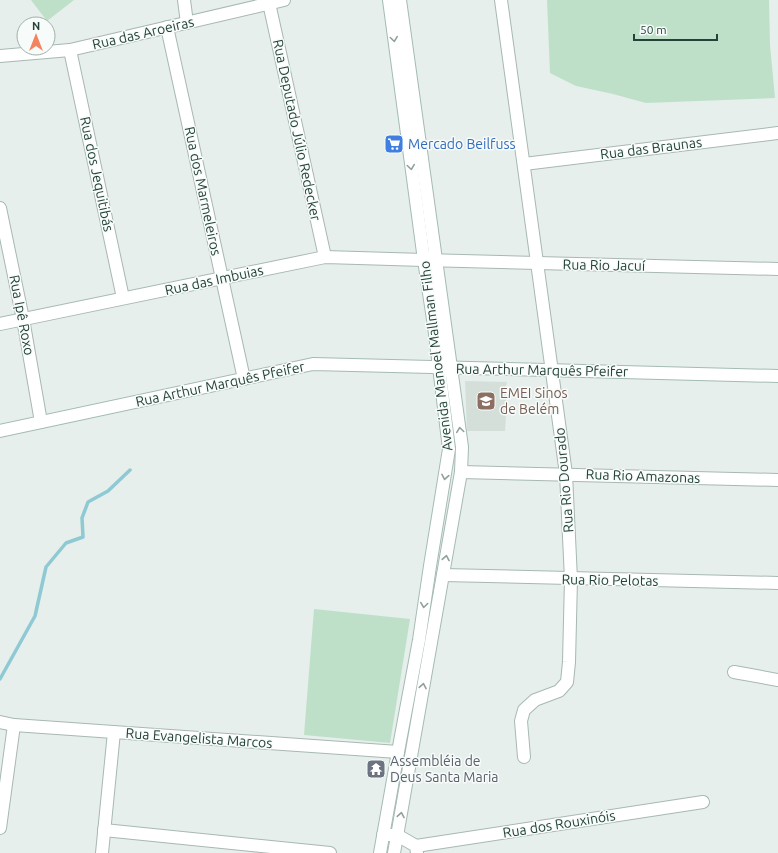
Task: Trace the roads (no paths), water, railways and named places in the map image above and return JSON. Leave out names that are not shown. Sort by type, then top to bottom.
[{"type":"street","points":[[184,0],[187,23]]},
{"type":"street","name":"Rua das Aroeiras","points":[[0,56],[70,50],[284,0]]},
{"type":"street","name":"Avenida Manoel Mallman Filho","points":[[389,0],[430,260],[451,368],[462,448],[461,472],[394,853]]},
{"type":"street","name":"Avenida Manoel Mallman Filho","points":[[380,853],[419,640],[450,449],[434,326],[430,260],[400,0]]},
{"type":"street","name":"Rua Rio Dourado","points":[[501,0],[566,474],[571,579],[569,662],[567,682],[559,691],[535,700],[524,710],[521,721],[524,757]]},
{"type":"street","name":"Rua Deputado Júlio Redecker","points":[[269,3],[325,257]]},
{"type":"street","name":"Rua dos Marmeleiros","points":[[167,27],[244,379]]},
{"type":"street","name":"Rua dos Jequitibás","points":[[70,50],[123,298]]},
{"type":"street","name":"Rua das Braunas","points":[[524,164],[778,133]]},
{"type":"street","name":"Rua Ipê Roxo","points":[[0,208],[23,319],[41,422]]},
{"type":"street","name":"Rua das Imbuias","points":[[0,324],[325,257],[430,260]]},
{"type":"street","name":"Rua Rio Jacuí","points":[[430,260],[778,269]]},
{"type":"street","name":"Rua Arthur Marquês Pfeifer","points":[[0,431],[312,364],[778,376]]},
{"type":"street","name":"Rua Rio Amazonas","points":[[461,472],[778,480]]},
{"type":"street","name":"Rua Rio Pelotas","points":[[443,575],[778,583]]},
{"type":"street","points":[[734,672],[778,680]]},
{"type":"street","name":"Rua Evangelista Marcos","points":[[0,722],[14,725],[398,752]]},
{"type":"street","points":[[0,828],[14,725]]},
{"type":"street","points":[[102,853],[114,732]]},
{"type":"street","name":"Rua dos Rouxinóis","points":[[416,849],[703,802]]},
{"type":"street","points":[[104,830],[330,853]]},
{"type":"street","points":[[383,835],[398,835],[416,849]]},
{"type":"waterway","points":[[0,679],[35,616],[46,567],[66,543],[83,537],[82,518],[88,502],[108,491],[130,470]]},
{"type":"place","name":"Mercado Beilfuss","points":[[394,144]]},
{"type":"place","name":"EMEI Sinos de Belém","points":[[486,401]]},
{"type":"place","name":"Assembléia de Deus Santa Maria","points":[[376,769]]}]
